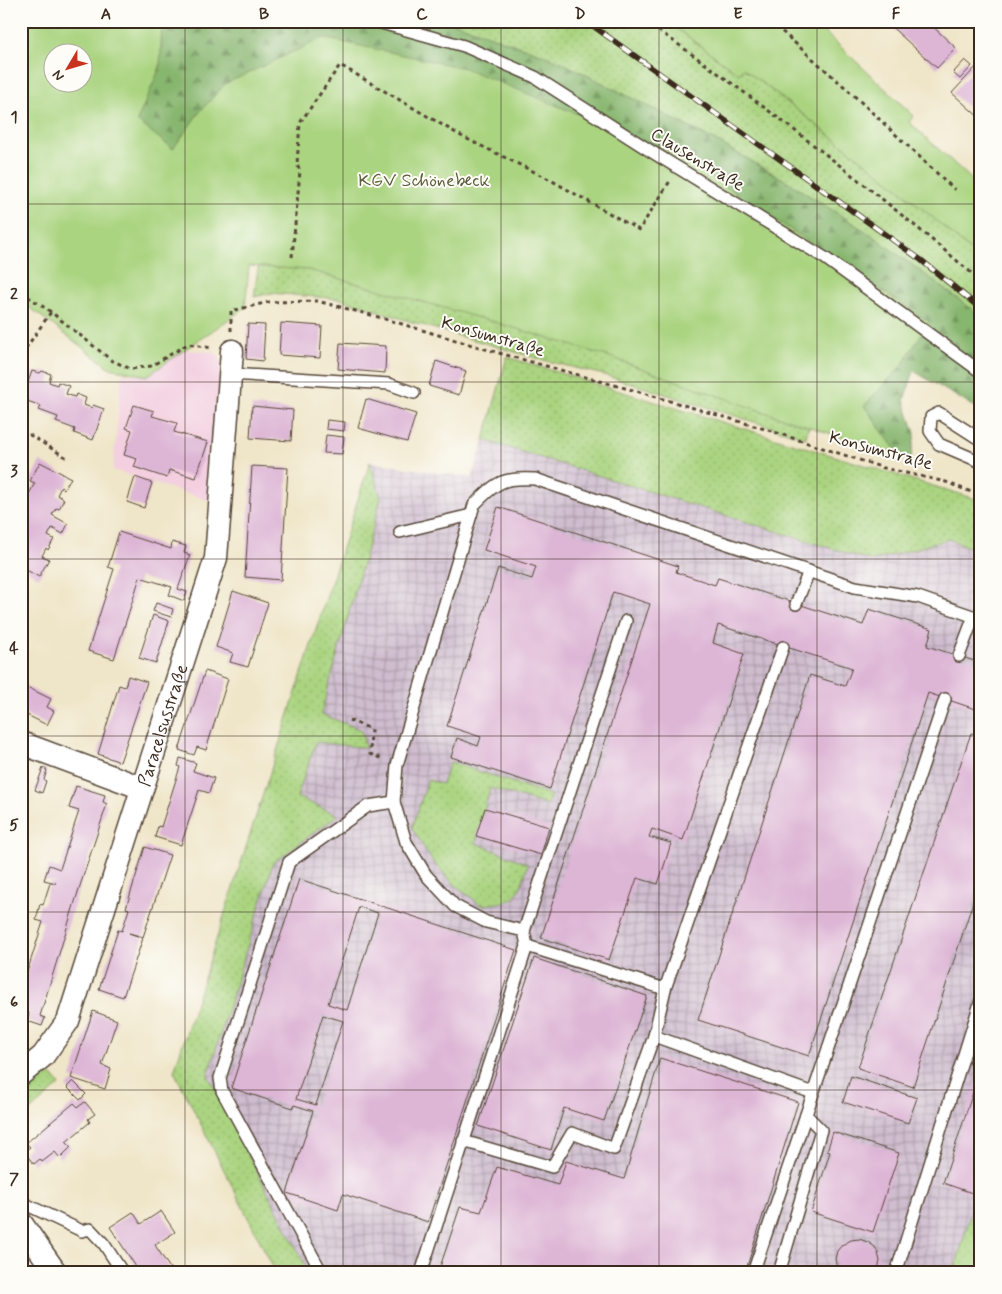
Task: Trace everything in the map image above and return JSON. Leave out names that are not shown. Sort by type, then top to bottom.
[{"type":"street","name":"Paracelsusstraße","points":[[21,1074],[42,1056],[68,1021],[216,558],[232,351]]},
{"type":"street","points":[[21,743],[142,788]]},
{"type":"street","points":[[21,1222],[56,1273]]},
{"type":"lane","name":"Clausenstraße","points":[[374,21],[464,46],[535,77],[825,258],[981,372]]},
{"type":"lane","points":[[230,374],[389,384],[414,393]]},
{"type":"lane","points":[[981,440],[939,414],[931,417],[930,431],[939,444],[981,462]]},
{"type":"lane","points":[[524,931],[486,922],[455,906],[426,875],[406,842],[394,802],[397,765],[474,505],[490,488],[513,478],[536,479],[855,588],[918,597],[977,618],[959,656]]},
{"type":"lane","points":[[400,532],[471,515]]},
{"type":"lane","points":[[796,604],[809,571]]},
{"type":"lane","points":[[421,1273],[527,946],[524,931],[626,621]]},
{"type":"lane","points":[[464,1141],[552,1167],[572,1133],[614,1149],[654,1036],[665,989],[783,646]]},
{"type":"lane","points":[[753,1273],[945,699]]},
{"type":"lane","points":[[322,1273],[222,1091],[220,1078],[289,862],[368,806],[394,802]]},
{"type":"lane","points":[[527,946],[665,989]]},
{"type":"lane","points":[[896,1273],[981,1000]]},
{"type":"lane","points":[[654,1036],[814,1093]]},
{"type":"lane","points":[[779,1273],[821,1130],[806,1115]]},
{"type":"lane","points":[[21,1202],[82,1231],[90,1230],[104,1244],[123,1273]]},
{"type":"path","points":[[645,21],[782,121],[915,225],[981,281]]},
{"type":"path","points":[[770,21],[847,89],[955,190]]},
{"type":"path","points":[[292,257],[300,171],[297,164],[300,123],[340,65],[463,137],[547,178],[638,230],[678,167]]},
{"type":"path","points":[[21,292],[51,312],[111,360],[132,369],[150,366],[188,344],[232,351]]},
{"type":"path","name":"Konsumstraße","points":[[232,351],[231,311],[269,302],[317,301],[636,391],[765,429],[884,468],[946,482],[981,496]]},
{"type":"path","points":[[21,355],[51,312]]},
{"type":"path","points":[[21,437],[30,435],[67,458]]},
{"type":"path","points":[[349,720],[371,729],[370,754],[397,765]]},
{"type":"shaded area","points":[[183,350],[211,352],[219,356],[221,363],[211,501],[113,470],[122,374],[140,375]]},
{"type":"shaded area","points":[[484,440],[872,561],[949,539],[981,552],[981,1273],[309,1273],[208,1075],[273,863],[338,815],[297,797],[316,741],[365,748],[361,730],[321,715],[381,498],[370,462],[472,478]]},
{"type":"green space","name":"KGV Schönebeck","points":[[21,21],[162,21],[160,67],[137,121],[173,149],[198,114],[225,84],[323,38],[464,68],[678,155],[929,322],[902,365],[864,406],[900,456],[758,410],[610,357],[309,270],[249,266],[245,308],[147,376],[110,368],[21,301]]},
{"type":"green space","points":[[162,21],[450,21],[559,61],[712,139],[783,179],[870,234],[981,316],[981,411],[914,371],[904,400],[915,433],[911,457],[900,456],[864,406],[902,365],[929,322],[678,155],[198,114],[173,149],[137,121],[160,67]]},
{"type":"green space","points":[[447,21],[667,21],[739,74],[743,68],[898,188],[981,259],[981,316],[870,234],[783,179],[712,139],[559,61]]},
{"type":"green space","points":[[667,21],[813,21],[914,116],[909,122],[981,188],[981,259],[898,188],[743,68],[739,74]]},
{"type":"green space","points":[[259,262],[350,271],[810,420],[806,438],[604,375],[543,360],[341,299],[271,293],[254,297]]},
{"type":"green space","points":[[507,357],[973,498],[981,502],[981,552],[949,539],[872,561],[484,440]]},
{"type":"green space","points":[[370,462],[381,498],[321,714],[361,730],[366,748],[316,742],[297,797],[338,815],[273,863],[208,1075],[309,1273],[276,1273],[174,1071]]},
{"type":"green space","points":[[450,762],[551,795],[547,805],[490,788],[476,843],[528,864],[522,884],[515,896],[509,900],[481,905],[455,885],[433,862],[412,828],[428,780],[442,784]]},
{"type":"green space","points":[[44,1072],[55,1078],[60,1085],[21,1118],[21,1091]]},
{"type":"green space","points":[[976,1194],[981,1196],[981,1273],[954,1273]]},
{"type":"building","points":[[885,21],[927,21],[956,48],[937,68]]},
{"type":"building","points":[[965,60],[972,66],[960,79],[953,73]]},
{"type":"building","points":[[976,67],[981,71],[981,119],[952,93]]},
{"type":"building","points":[[281,323],[322,326],[320,358],[279,355]]},
{"type":"building","points":[[248,324],[265,325],[263,361],[246,359]]},
{"type":"building","points":[[340,343],[386,346],[385,373],[338,369]]},
{"type":"building","points":[[436,361],[466,371],[459,395],[429,386]]},
{"type":"building","points":[[32,371],[40,373],[42,371],[51,374],[49,382],[57,385],[58,382],[69,386],[66,394],[75,397],[76,394],[86,398],[84,405],[92,408],[93,405],[104,409],[93,440],[74,433],[75,429],[56,422],[58,417],[39,410],[41,406],[22,399]]},
{"type":"building","points":[[366,399],[416,414],[407,442],[358,428]]},
{"type":"building","points":[[134,405],[154,411],[152,416],[177,423],[174,432],[208,442],[196,478],[169,470],[167,478],[134,467],[137,459],[124,455],[132,430],[126,428]]},
{"type":"building","points":[[252,406],[293,410],[291,441],[250,438]]},
{"type":"building","points":[[327,420],[345,422],[344,431],[326,429]]},
{"type":"building","points":[[326,435],[344,437],[342,454],[324,453]]},
{"type":"building","points":[[40,462],[71,478],[64,489],[61,487],[57,495],[64,499],[59,509],[56,508],[52,515],[68,524],[63,534],[52,528],[48,536],[54,539],[42,556],[49,559],[39,577],[21,567],[21,531],[25,524],[21,521],[30,504],[25,501],[35,483],[30,481]]},
{"type":"building","points":[[252,466],[288,468],[281,580],[245,577]]},
{"type":"building","points":[[135,477],[152,483],[144,508],[127,502]]},
{"type":"building","points":[[498,507],[678,566],[676,572],[715,585],[718,578],[863,625],[869,609],[932,629],[927,646],[981,663],[981,711],[928,693],[809,1056],[698,1020],[810,675],[845,686],[852,668],[718,625],[713,643],[744,654],[683,840],[652,829],[649,837],[671,843],[665,863],[658,884],[637,878],[609,960],[541,938],[650,604],[613,592],[550,789],[451,757],[457,738],[478,746],[481,737],[447,726],[498,568],[532,579],[536,567],[484,550]]},
{"type":"building","points":[[119,532],[171,549],[172,542],[186,546],[184,553],[190,555],[178,589],[187,592],[184,601],[169,595],[172,587],[140,577],[114,659],[88,651],[114,569],[108,567]]},
{"type":"building","points":[[233,591],[268,603],[248,667],[230,662],[233,653],[216,647]]},
{"type":"building","points":[[156,603],[173,609],[171,617],[153,611]]},
{"type":"building","points":[[153,615],[169,621],[156,663],[139,658]]},
{"type":"building","points":[[205,671],[228,679],[206,750],[197,747],[194,755],[179,750]]},
{"type":"building","points":[[128,676],[147,682],[120,762],[98,754],[119,685],[125,687]]},
{"type":"building","points":[[21,684],[51,699],[47,707],[54,711],[47,725],[21,712]]},
{"type":"building","points":[[971,733],[981,736],[981,877],[913,1087],[858,1068]]},
{"type":"building","points":[[180,758],[196,763],[193,771],[214,778],[209,793],[199,790],[181,845],[155,837],[158,826],[161,827],[180,767],[178,766]]},
{"type":"building","points":[[43,768],[47,770],[42,793],[35,790]]},
{"type":"building","points":[[76,786],[105,795],[103,802],[107,804],[40,1016],[45,1018],[42,1026],[27,1021],[29,1013],[21,1010],[21,991],[43,922],[36,920],[40,904],[43,905],[50,883],[56,883],[44,880],[49,865],[60,869],[79,811],[69,808]]},
{"type":"building","points":[[485,808],[549,827],[541,855],[476,836]]},
{"type":"building","points":[[145,847],[170,855],[143,937],[129,933],[143,938],[123,997],[99,989],[118,930],[122,931],[129,909],[126,908]]},
{"type":"building","points":[[299,879],[516,950],[428,1222],[343,1194],[338,1210],[287,1193],[313,1111],[294,1105],[293,1108],[231,1088]],"holes":[[[359,907],[378,913],[347,1010],[328,1004]],[[323,1015],[343,1021],[316,1105],[296,1099]]]},
{"type":"building","points":[[534,958],[647,996],[604,1121],[564,1108],[551,1150],[478,1126]]},
{"type":"building","points":[[93,1011],[117,1020],[102,1065],[111,1069],[105,1089],[71,1078]]},
{"type":"building","points":[[660,1058],[798,1102],[745,1273],[438,1273],[460,1207],[481,1212],[497,1167],[558,1185],[566,1161],[624,1179]]},
{"type":"building","points":[[981,1071],[981,1196],[943,1183]]},
{"type":"building","points":[[851,1076],[917,1098],[908,1123],[843,1102]]},
{"type":"building","points":[[73,1081],[86,1094],[80,1100],[67,1087]]},
{"type":"building","points":[[85,1102],[95,1114],[88,1119],[90,1122],[66,1142],[71,1147],[60,1158],[55,1152],[42,1162],[40,1159],[34,1164],[24,1152],[30,1147],[26,1143],[74,1103],[78,1107]]},
{"type":"building","points":[[833,1132],[899,1153],[873,1232],[811,1212],[830,1152],[827,1151]]},
{"type":"building","points":[[161,1211],[175,1232],[155,1245],[173,1273],[140,1273],[110,1227],[133,1212],[141,1224]]},
{"type":"building","points":[[859,1239],[875,1247],[880,1261],[877,1273],[838,1273],[835,1259],[837,1251],[842,1245],[851,1240]]},
{"type":"railway","points":[[586,21],[921,260],[981,309]]}]
